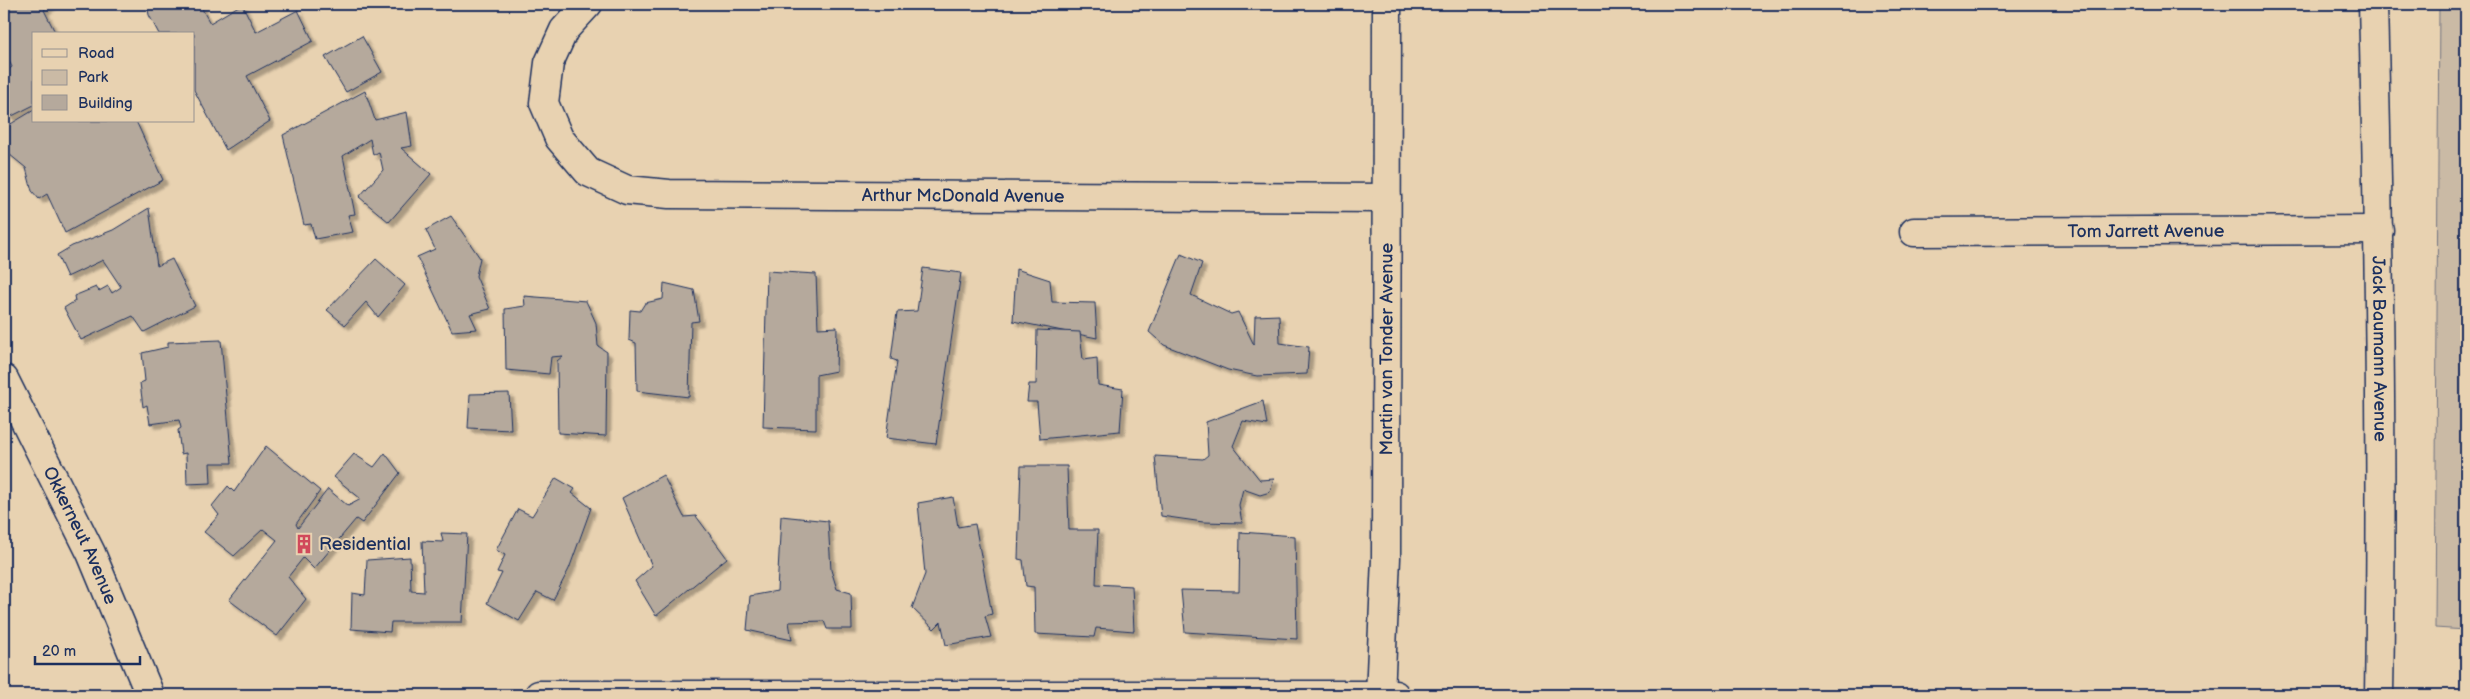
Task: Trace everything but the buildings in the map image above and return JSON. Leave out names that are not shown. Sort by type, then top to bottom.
[{"type":"street","name":"Arthur McDonald Avenue","points":[[588,4],[564,30],[549,64],[544,103],[558,138],[588,172],[627,190],[669,194],[1387,198]]},
{"type":"street","name":"Martin van Tonder Avenue","points":[[1380,695],[1386,558],[1387,4]]},
{"type":"street","name":"Jack Baumann Avenue","points":[[2373,4],[2379,230],[2382,508],[2378,695]]},
{"type":"street","name":"Tom Jarrett Avenue","points":[[1914,232],[2379,230]]},
{"type":"street","name":"Okkerneut Avenue","points":[[4,379],[91,553],[150,695]]},
{"type":"street","points":[[540,695],[1395,695]]},
{"type":"green space","points":[[2439,4],[2466,4],[2466,630],[2435,628]]},
{"type":"place","name":"Residential","points":[[304,544]]}]
